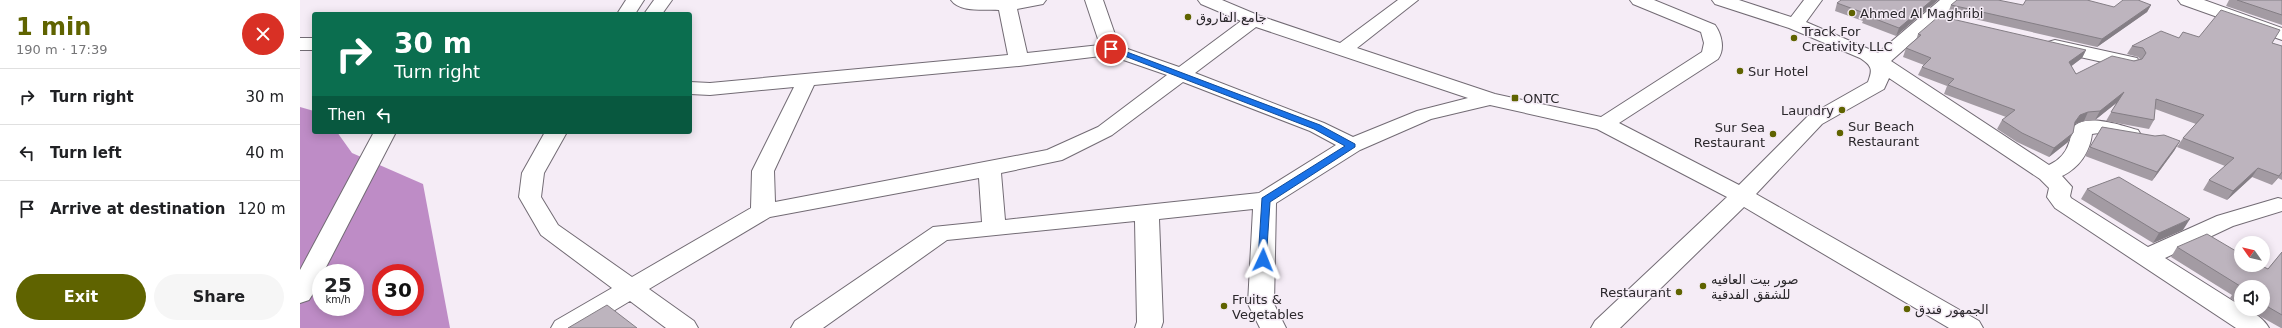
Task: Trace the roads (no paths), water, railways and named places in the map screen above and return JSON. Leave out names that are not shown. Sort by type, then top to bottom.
[{"type":"street","points":[[627,12],[635,0]]},
{"type":"street","points":[[654,12],[663,0]]},
{"type":"street","points":[[960,0],[963,3],[1007,6],[1036,0]]},
{"type":"street","points":[[1094,0],[1111,49]]},
{"type":"street","points":[[1207,0],[1254,20],[1490,99],[1604,124],[1742,196],[1970,328]]},
{"type":"street","points":[[1342,50],[1409,0]]},
{"type":"street","points":[[1604,124],[1711,55],[1713,43],[1709,29],[1639,0]]},
{"type":"street","points":[[1721,0],[1795,24],[1867,54],[2048,174],[2061,187],[2058,197],[2063,203],[2256,328]]},
{"type":"street","points":[[1795,24],[1813,0]]},
{"type":"street","points":[[1879,62],[1951,0]]},
{"type":"street","points":[[2187,0],[2282,34]]},
{"type":"street","points":[[1007,6],[1019,60]]},
{"type":"street","points":[[1932,17],[1954,22]]},
{"type":"street","points":[[564,328],[763,211],[990,169],[1054,154],[1105,131],[1254,20]]},
{"type":"street","points":[[2038,42],[2130,62]]},
{"type":"street","points":[[300,44],[312,44]]},
{"type":"street","points":[[692,88],[710,89],[807,80],[1019,60],[1111,49],[1181,74],[1317,127],[1352,145]]},
{"type":"street","points":[[1604,328],[1742,196],[1815,120],[1877,85],[1882,70],[1879,62]]},
{"type":"street","points":[[763,211],[763,172],[807,80]]},
{"type":"street","points":[[1877,85],[1932,98]]},
{"type":"street","points":[[804,328],[941,233],[994,229],[1265,200],[1352,145],[1424,116],[1490,99]]},
{"type":"street","points":[[2048,174],[2067,165],[2080,144],[2082,131],[2088,127],[2098,127],[2150,139]]},
{"type":"street","points":[[300,294],[384,134]]},
{"type":"street","points":[[555,134],[533,173],[530,197],[549,230],[628,289],[685,328]]},
{"type":"street","points":[[990,169],[994,229]]},
{"type":"street","points":[[1265,200],[1261,304],[1273,328]]},
{"type":"street","points":[[2146,257],[2225,221],[2278,205]]},
{"type":"street","points":[[1147,213],[1150,322],[1148,328]]},
{"type":"place","name":"Ahmed Al Maghribi","points":[[1852,13]]},
{"type":"place","name":"جامع الفاروق","points":[[1188,17]]},
{"type":"place","name":"Track For Creativity LLC","points":[[1794,38]]},
{"type":"place","name":"Sur Hotel","points":[[1740,71]]},
{"type":"place","name":"ONTC","points":[[1515,98]]},
{"type":"place","name":"Laundry","points":[[1842,110]]},
{"type":"place","name":"Sur Beach Restaurant","points":[[1840,133]]},
{"type":"place","name":"Sur Sea Restaurant","points":[[1773,134]]},
{"type":"place","name":"صور بيت العافيه للشقق الفدقية","points":[[1703,286]]},
{"type":"place","name":"Restaurant","points":[[1679,292]]},
{"type":"place","name":"Fruits & Vegetables","points":[[1224,306]]},
{"type":"place","name":"الجمهور فندق","points":[[1907,309]]}]
